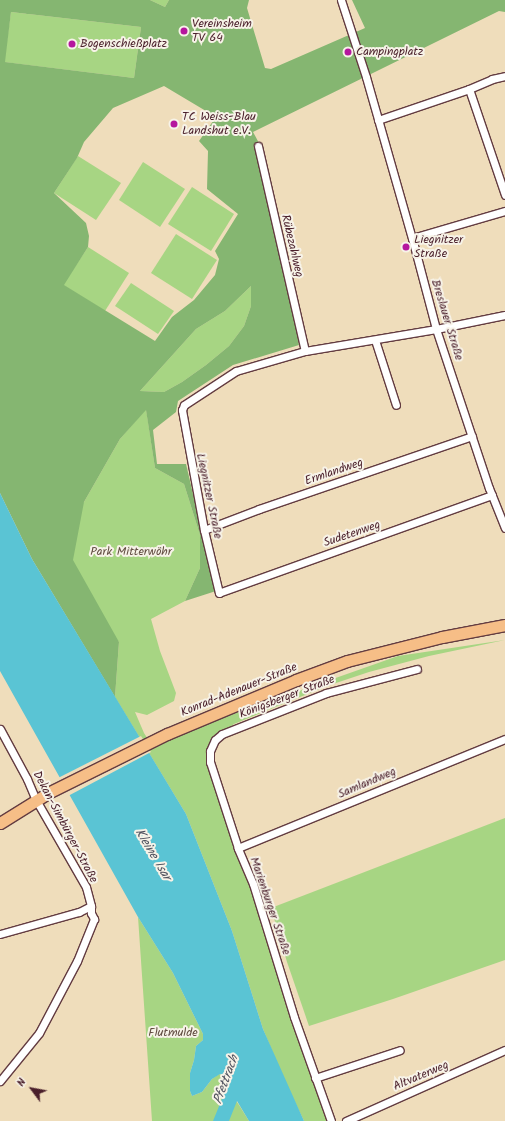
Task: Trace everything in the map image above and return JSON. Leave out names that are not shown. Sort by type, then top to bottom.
[{"type":"main road","name":"Konrad-Adenauer-Straße","points":[[0,823],[40,797],[167,734],[296,680],[347,661],[442,637],[505,625]]},
{"type":"street","name":"Breslauer Straße","points":[[341,0],[366,76],[436,329],[492,495],[505,528]]},
{"type":"street","points":[[378,120],[469,89],[492,79],[505,76]]},
{"type":"street","points":[[469,89],[505,195]]},
{"type":"street","name":"Rübezahlweg","points":[[258,146],[305,351]]},
{"type":"street","points":[[412,238],[505,211]]},
{"type":"street","name":"Liegnitzer Straße","points":[[219,593],[204,530],[184,427],[182,410],[184,405],[236,371],[305,351],[375,340],[505,315]]},
{"type":"street","points":[[375,340],[396,405]]},
{"type":"street","name":"Ermlandweg","points":[[204,530],[259,509],[472,436]]},
{"type":"street","name":"Sudetenweg","points":[[219,593],[492,495]]},
{"type":"street","name":"Königsberger Straße","points":[[215,740],[222,734],[326,692],[416,669]]},
{"type":"street","name":"Dekan-Simbürger-Straße","points":[[0,729],[27,779],[40,797],[86,887],[91,906],[90,913],[94,919],[60,994],[39,1033],[0,1081]]},
{"type":"street","name":"Marienburger Straße","points":[[215,740],[210,751],[210,762],[238,848],[253,884],[315,1078],[331,1121]]},
{"type":"street","name":"Samlandweg","points":[[238,848],[505,740]]},
{"type":"street","points":[[0,934],[79,912],[91,906]]},
{"type":"street","points":[[315,1078],[400,1050]]},
{"type":"street","name":"Altvaterweg","points":[[346,1121],[505,1050]]},
{"type":"green space","points":[[0,0],[150,0],[165,7],[169,0],[249,0],[247,8],[265,68],[271,69],[365,28],[352,0],[505,0],[505,12],[499,11],[253,132],[260,145],[274,197],[299,345],[233,365],[178,401],[176,412],[153,430],[157,464],[186,464],[216,591],[185,601],[200,568],[200,535],[184,484],[155,468],[146,410],[120,439],[84,502],[73,560],[119,642],[115,697],[32,559],[0,493]],"holes":[[[11,12],[141,27],[134,78],[5,62]],[[164,86],[216,117],[199,141],[208,151],[207,189],[238,214],[215,251],[219,259],[215,275],[194,300],[172,317],[155,341],[64,285],[88,247],[89,236],[86,223],[54,193],[77,158],[84,142],[113,108]],[[251,286],[251,306],[244,326],[229,346],[182,382],[164,392],[140,391],[196,329],[225,311]]]},
{"type":"green space","points":[[150,0],[169,0],[165,7]]},
{"type":"green space","name":"Bogenschießplatz","points":[[11,12],[141,27],[134,78],[4,62]]},
{"type":"green space","points":[[78,156],[121,183],[96,220],[54,193]]},
{"type":"green space","points":[[143,162],[185,189],[160,227],[119,200]]},
{"type":"green space","points":[[192,187],[234,214],[211,251],[168,224]]},
{"type":"green space","points":[[176,234],[217,260],[192,299],[151,273]]},
{"type":"green space","points":[[88,247],[129,273],[105,311],[63,285]]},
{"type":"green space","points":[[131,283],[174,311],[158,334],[115,306]]},
{"type":"green space","points":[[251,286],[251,306],[244,326],[229,346],[182,382],[164,392],[140,391],[196,329],[225,311]]},
{"type":"green space","name":"Park Mitterwöhr","points":[[146,409],[155,468],[184,484],[200,535],[200,568],[185,601],[151,619],[160,651],[176,693],[174,701],[147,715],[135,712],[144,733],[153,747],[174,735],[398,656],[505,640],[429,656],[369,672],[327,686],[234,724],[215,740],[210,762],[331,1121],[304,1121],[284,1079],[263,1029],[232,931],[186,814],[115,697],[119,642],[35,552],[84,502],[120,439]]},
{"type":"green space","points":[[505,818],[505,960],[393,999],[309,1026],[287,962],[271,908]]},
{"type":"green space","name":"Flutmulde","points":[[138,917],[173,973],[203,1034],[203,1040],[196,1046],[190,1073],[190,1091],[192,1096],[202,1092],[212,1079],[219,1074],[223,1075],[225,1085],[249,1121],[152,1121]]},
{"type":"water","points":[[0,493],[32,559],[186,814],[232,931],[263,1029],[304,1121],[249,1121],[237,1101],[229,1121],[213,1121],[226,1089],[225,1078],[220,1074],[212,1079],[202,1092],[192,1096],[190,1091],[190,1073],[196,1046],[203,1040],[203,1034],[173,973],[138,917],[0,671]]},
{"type":"pier","points":[[141,736],[151,752],[68,796],[58,778]]},
{"type":"place","name":"Vereinsheim TV 64","points":[[184,31]]},
{"type":"place","name":"Bogenschießplatz","points":[[72,44]]},
{"type":"place","name":"Campingplatz","points":[[348,52]]},
{"type":"place","name":"TC Weiss-Blau Landshut e.V.","points":[[174,124]]},
{"type":"place","name":"Liegnitzer Straße","points":[[406,247]]},
{"type":"water label","name":"Kleine Isar","points":[[152,855]]},
{"type":"water label","name":"Pfettrach","points":[[227,1080]]}]
